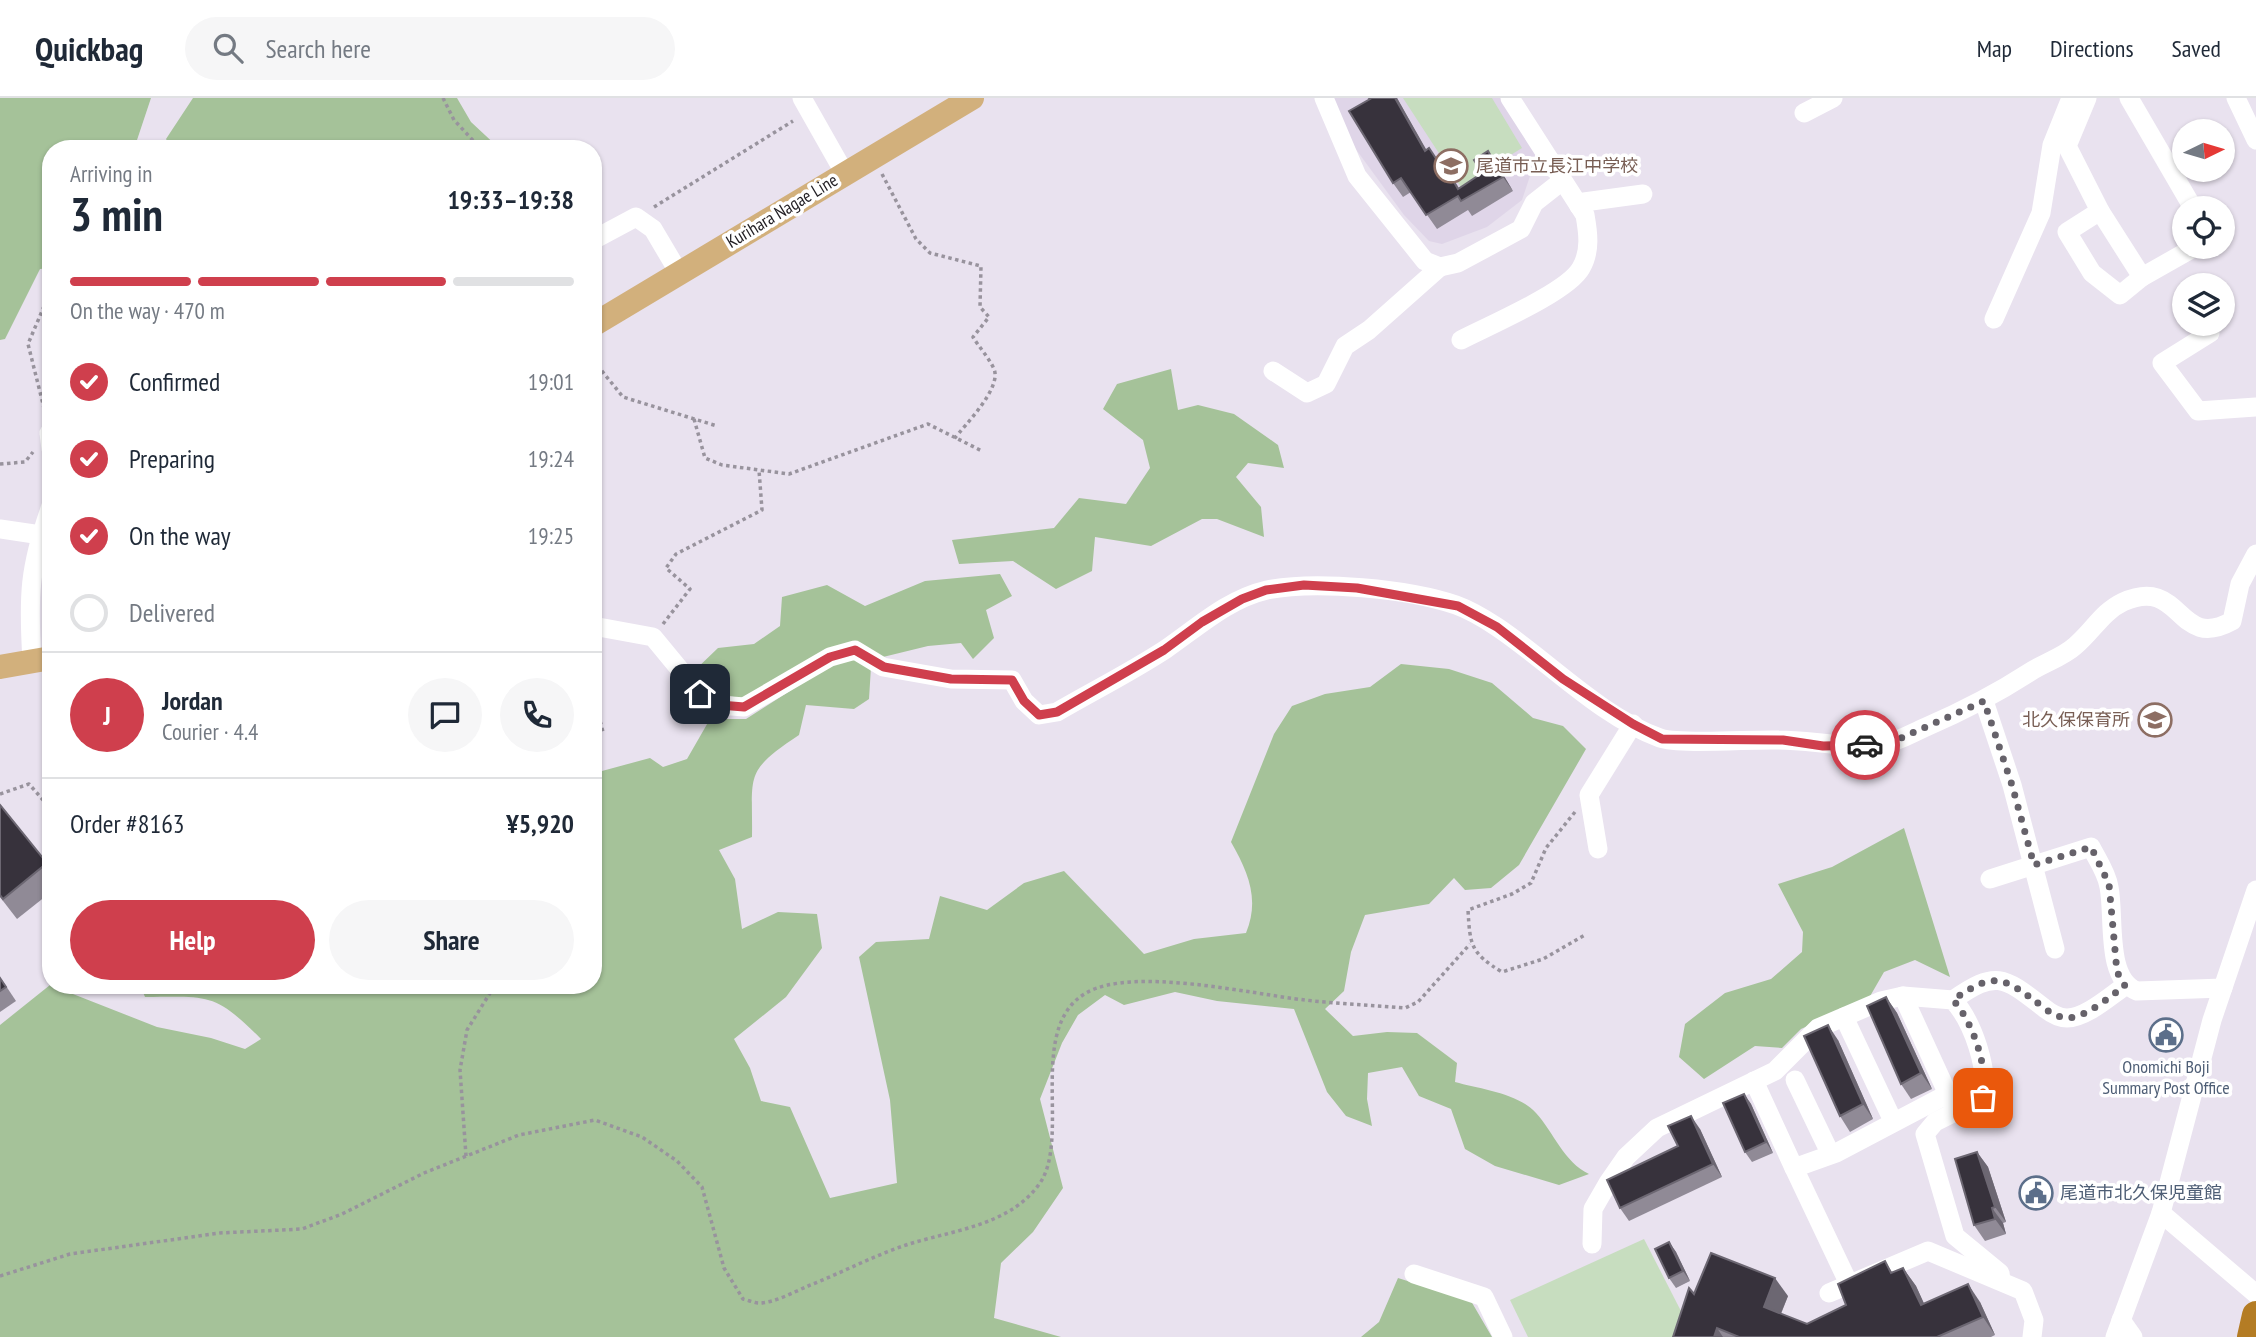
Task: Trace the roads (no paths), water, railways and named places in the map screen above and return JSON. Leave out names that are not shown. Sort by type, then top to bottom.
[{"type":"main road","name":"Kurihara Nagae Line","points":[[602,320],[972,98]]},
{"type":"main road","points":[[0,667],[41,659]]},
{"type":"street","points":[[1324,98],[1357,177],[1425,261],[1440,267]]},
{"type":"street","points":[[1461,340],[1563,286],[1581,268],[1589,233],[1579,206],[1510,98]]},
{"type":"street","points":[[1804,113],[1833,98]]},
{"type":"street","points":[[1994,319],[2041,213],[2052,145],[2071,98]]},
{"type":"street","points":[[2087,98],[2067,146],[2101,211],[2143,277]]},
{"type":"street","points":[[2129,98],[2186,196]]},
{"type":"street","points":[[2236,98],[2252,117]]},
{"type":"street","points":[[2246,98],[2256,140]]},
{"type":"street","points":[[807,102],[845,174]]},
{"type":"street","points":[[1273,371],[1307,393],[1326,384],[1345,346],[1369,330],[1440,267],[1458,263],[1521,229],[1534,203],[1562,181]]},
{"type":"street","points":[[1579,206],[1584,202],[1643,194]]},
{"type":"street","points":[[2101,211],[2067,232],[2092,273],[2120,295],[2143,277],[2174,259]]},
{"type":"street","points":[[602,235],[636,217],[653,229],[679,273]]},
{"type":"street","points":[[2205,336],[2162,363],[2198,411],[2256,407]]},
{"type":"street","points":[[0,529],[42,533]]},
{"type":"street","points":[[41,659],[28,599],[32,562],[42,541]]},
{"type":"street","points":[[602,628],[653,637],[700,694],[720,705],[744,707],[830,657],[855,650],[884,667],[975,681],[1012,680],[1024,701],[1039,715],[1057,712],[1164,650],[1202,622],[1242,599],[1266,590],[1304,585],[1357,588],[1458,606],[1497,627],[1563,679],[1633,724],[1662,739],[1783,740],[1823,746],[1882,744],[1984,701],[2076,646],[2092,625],[2114,606],[2135,597],[2151,593],[2169,601],[2181,617],[2196,627],[2216,629],[2232,621],[2240,584],[2256,554]]},
{"type":"street","points":[[1984,701],[2012,785],[2055,949]]},
{"type":"street","points":[[1598,849],[1589,794],[1633,724]]},
{"type":"street","points":[[1990,879],[2091,847],[2109,884],[2117,972],[2125,986],[2137,991],[2223,988]]},
{"type":"street","points":[[2133,1337],[2118,1328],[2161,1213],[2223,988],[2256,890]]},
{"type":"street","points":[[1592,1244],[1593,1209],[1626,1157],[1657,1128],[1775,1071],[1818,1028],[1881,1001],[1903,996],[1953,1000],[1979,982],[1996,979],[2009,981],[2051,1013],[2067,1018],[2082,1013],[2125,986]]},
{"type":"street","points":[[1903,996],[1956,1112]]},
{"type":"street","points":[[1953,1000],[1965,1014],[1987,1082],[1983,1098],[1935,1122],[1925,1134],[1949,1207],[1955,1236],[2000,1273],[2001,1280]]},
{"type":"street","points":[[1844,1017],[1893,1121]]},
{"type":"street","points":[[1795,1080],[1830,1153]]},
{"type":"street","points":[[1754,1081],[1849,1284]]},
{"type":"street","points":[[1794,1168],[1948,1094]]},
{"type":"street","points":[[2161,1213],[2256,1294]]},
{"type":"street","points":[[1829,1293],[1928,1251],[2023,1291],[2035,1320],[2032,1337]]},
{"type":"street","points":[[1414,1275],[1484,1297],[1503,1337]]},
{"type":"place","name":"尾道市立長江中学校","points":[[1451,166]]},
{"type":"place","name":"北久保保育所","points":[[2155,720]]},
{"type":"place","name":"Onomichi Boji Summary Post Office","points":[[2166,1035]]},
{"type":"place","name":"尾道市北久保児童館","points":[[2036,1193]]}]
